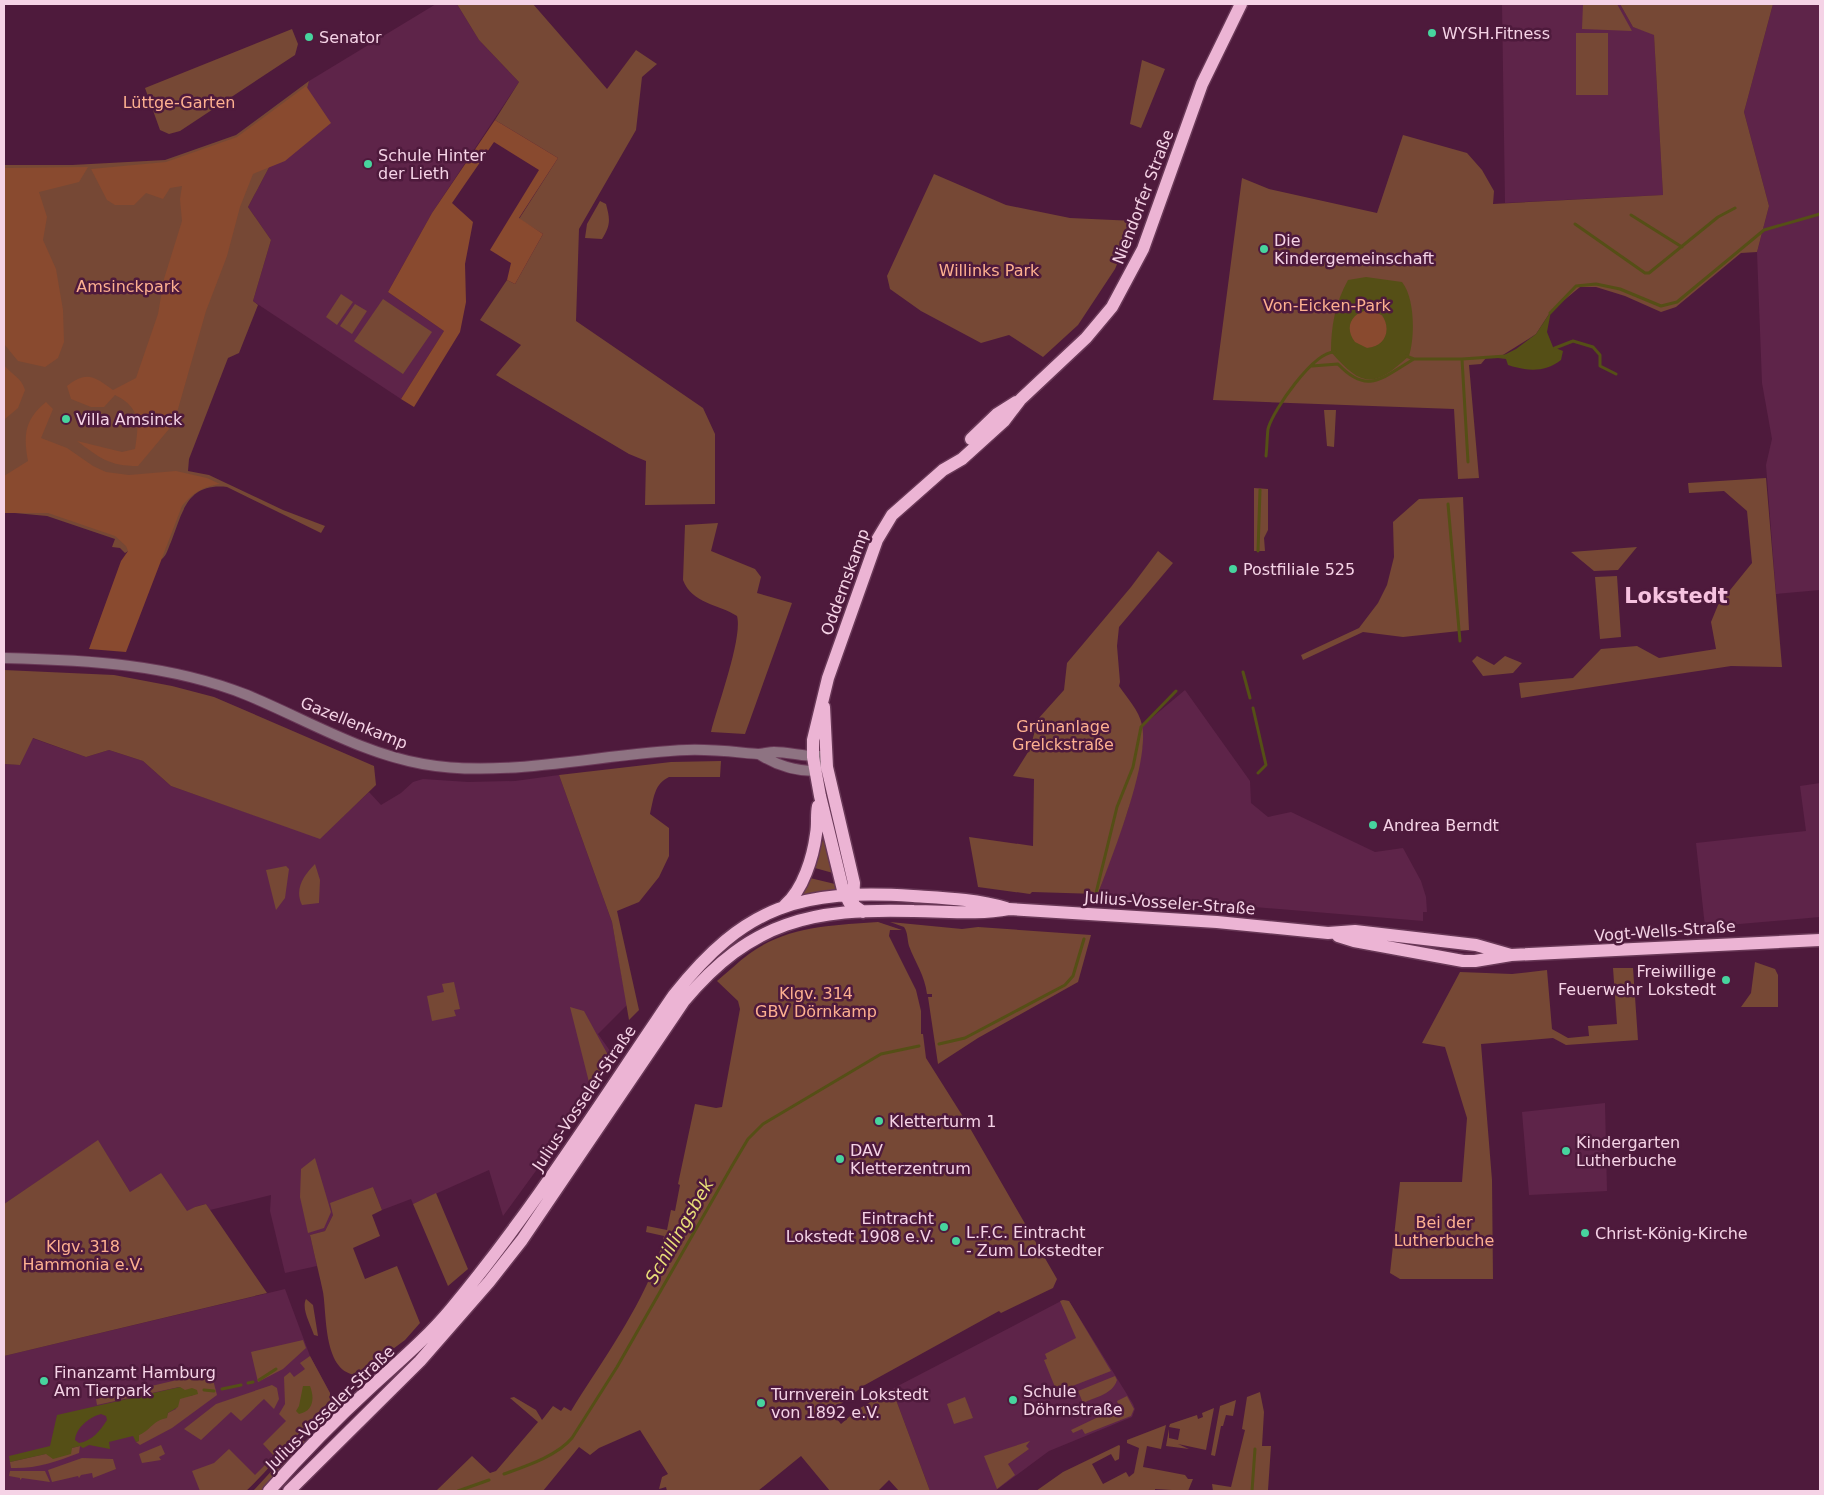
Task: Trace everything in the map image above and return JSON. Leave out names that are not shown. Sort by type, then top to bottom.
[{"type":"main road","name":"Niendorfer Straße","points":[[985,432],[1009,416],[1020,400],[1100,324],[1134,269],[1150,232],[1202,84],[1241,4]]},
{"type":"main road","name":"Oddernskamp","points":[[849,902],[854,883],[819,756],[814,730],[824,699],[828,678],[848,617],[884,527],[898,509],[942,470],[956,453],[985,432]]},
{"type":"main road","name":"Oddernskamp","points":[[819,756],[815,771],[820,796],[849,902]]},
{"type":"main road","points":[[783,906],[796,892],[811,855],[816,836],[816,812],[820,796]]},
{"type":"main road","name":"Julius-Vosseler-Straße","points":[[289,1491],[420,1361],[489,1282],[522,1240],[684,1001],[707,974],[740,947],[769,930],[849,902],[882,894],[985,902],[1008,909],[1217,922],[1328,933],[1355,931],[1453,942]]},
{"type":"main road","name":"Julius-Vosseler-Straße","points":[[269,1491],[317,1439],[415,1349],[472,1283],[511,1233],[674,995],[698,966],[735,932],[758,917],[783,906],[804,901],[849,902],[863,912],[902,910],[985,913],[1008,909]]},
{"type":"main road","name":"Julius-Vosseler-Straße","points":[[1328,933],[1354,941],[1449,958]]},
{"type":"main road","name":"Vogt-Wells-Straße","points":[[1449,958],[1475,961],[1511,955],[1820,940]]},
{"type":"main road","name":"Vogt-Wells-Straße","points":[[1453,942],[1476,945],[1511,955]]},
{"type":"street","name":"Gazellenkamp","points":[[4,658],[79,660],[127,664],[202,681],[246,695],[376,752],[411,762],[440,767],[486,768],[686,750],[732,750],[759,754],[773,752],[819,756]]},
{"type":"street","name":"Gazellenkamp","points":[[759,754],[771,762],[788,768],[815,771]]},
{"type":"shaded area","name":"Schule Hinter der Lieth","points":[[436,4],[457,4],[479,40],[519,82],[432,213],[388,292],[444,331],[401,399],[253,301],[271,240],[248,207],[304,101],[309,81]]},
{"type":"shaded area","points":[[1502,4],[1620,4],[1633,27],[1654,34],[1663,195],[1505,203]]},
{"type":"shaded area","points":[[1773,4],[1820,4],[1820,590],[1776,594],[1766,465],[1772,439],[1762,383],[1757,252],[1769,206],[1744,112]]},
{"type":"shaded area","points":[[306,86],[331,123],[285,161],[253,174],[240,207],[227,256],[206,311],[174,423],[138,466],[128,466],[105,460],[77,441],[122,452],[135,449],[137,424],[134,411],[130,405],[115,395],[104,407],[91,407],[71,399],[67,386],[80,378],[91,377],[113,390],[136,378],[158,314],[164,279],[182,221],[180,199],[182,186],[170,188],[163,199],[146,193],[134,205],[115,205],[107,200],[91,169],[166,162],[237,137]]},
{"type":"shaded area","points":[[495,120],[558,158],[519,218],[543,234],[515,284],[507,280],[511,263],[490,250],[539,170],[494,142],[452,203],[473,222],[465,264],[466,302],[460,332],[414,407],[401,399],[444,331],[388,292],[432,213]]},
{"type":"shaded area","points":[[88,167],[79,182],[39,192],[47,217],[43,240],[56,269],[63,310],[64,342],[58,358],[45,367],[18,361],[4,344],[4,168]]},
{"type":"shaded area","points":[[1366,277],[1402,282],[1412,307],[1413,328],[1409,356],[1397,367],[1377,378],[1368,379],[1351,372],[1331,352],[1335,315],[1340,297],[1348,280]],"holes":[[[1368,310],[1382,315],[1386,326],[1385,337],[1382,341],[1378,345],[1367,348],[1355,342],[1350,332],[1350,327],[1357,314]]]},
{"type":"shaded area","points":[[1368,310],[1375,311],[1381,316],[1386,322],[1386,336],[1381,342],[1375,347],[1368,348],[1361,347],[1355,342],[1350,336],[1349,329],[1350,322],[1355,316],[1361,311]]},
{"type":"shaded area","points":[[1551,311],[1547,332],[1553,347],[1563,351],[1561,360],[1548,367],[1535,370],[1508,365],[1506,359],[1498,358],[1516,349],[1536,334]]},
{"type":"shaded area","points":[[4,365],[19,379],[25,390],[18,408],[5,419]]},
{"type":"shaded area","points":[[46,402],[53,409],[41,438],[67,448],[93,466],[106,472],[129,475],[176,471],[207,478],[220,484],[199,491],[182,506],[126,652],[89,649],[121,561],[128,551],[126,546],[115,536],[48,513],[4,513],[4,476],[28,461],[27,428],[39,408]]},
{"type":"shaded area","points":[[1185,690],[1250,781],[1251,803],[1268,817],[1291,812],[1375,852],[1403,848],[1421,881],[1426,897],[1427,912],[1423,912],[1423,921],[1098,894],[1128,810],[1143,744],[1142,726]]},
{"type":"shaded area","points":[[32,738],[86,757],[109,750],[143,761],[171,786],[320,838],[369,792],[381,805],[401,793],[413,782],[423,779],[468,782],[515,781],[559,775],[612,922],[627,1005],[598,1034],[613,1055],[595,1081],[599,1084],[503,1216],[489,1170],[413,1204],[411,1199],[382,1210],[373,1187],[333,1215],[325,1231],[310,1235],[317,1266],[285,1273],[270,1211],[271,1195],[210,1210],[206,1204],[195,1207],[188,1212],[130,1192],[98,1141],[4,1204],[4,764],[20,765]]},
{"type":"shaded area","points":[[1820,783],[1820,917],[1705,927],[1696,843],[1806,831],[1800,786]]},
{"type":"shaded area","name":"Kindergarten Lutherbuche","points":[[1605,1103],[1607,1191],[1529,1195],[1522,1112]]},
{"type":"shaded area","points":[[285,1289],[310,1356],[330,1393],[330,1401],[306,1424],[283,1453],[246,1491],[4,1491],[4,1356]]},
{"type":"shaded area","name":"Schule Döhrnstraße","points":[[1063,1300],[1069,1301],[1133,1404],[1135,1409],[1132,1417],[1049,1451],[995,1491],[930,1491],[892,1389]]},
{"type":"shaded area","points":[[303,1386],[310,1386],[312,1404],[307,1410],[299,1414],[296,1411],[299,1406]]},
{"type":"shaded area","points":[[180,1387],[185,1390],[192,1388],[197,1390],[198,1394],[180,1399],[178,1407],[168,1413],[167,1418],[158,1421],[139,1435],[139,1441],[136,1442],[133,1436],[109,1442],[110,1449],[89,1445],[83,1448],[80,1446],[72,1448],[71,1454],[53,1459],[46,1454],[10,1462],[9,1456],[50,1446],[57,1415]],"holes":[[[96,1415],[106,1416],[107,1420],[92,1438],[79,1443],[75,1440],[78,1431],[88,1420]]]},
{"type":"green space","points":[[457,4],[533,4],[607,89],[636,50],[657,64],[642,77],[636,130],[579,229],[576,321],[703,408],[715,434],[715,504],[645,505],[646,461],[629,454],[496,375],[521,345],[480,320],[507,280],[515,284],[543,234],[519,219],[558,158],[495,120],[519,82],[479,40]]},
{"type":"green space","points":[[1583,4],[1617,4],[1632,31],[1582,29]]},
{"type":"green space","name":"Von-Eicken-Park","points":[[1620,4],[1773,4],[1744,112],[1769,206],[1757,252],[1741,253],[1676,307],[1661,312],[1625,296],[1596,287],[1580,287],[1551,311],[1536,334],[1498,358],[1486,358],[1481,364],[1469,365],[1479,478],[1458,479],[1454,409],[1213,400],[1242,178],[1269,189],[1377,213],[1403,135],[1467,153],[1482,170],[1494,191],[1493,204],[1663,195],[1654,35],[1633,27]]},
{"type":"green space","name":"Lüttge-Garten","points":[[292,29],[298,44],[295,55],[180,131],[169,134],[160,130],[145,88]]},
{"type":"green space","points":[[1576,33],[1608,33],[1608,95],[1576,95]]},
{"type":"green space","points":[[1142,60],[1165,69],[1141,128],[1130,124]]},
{"type":"green space","name":"Amsinckpark","points":[[309,81],[304,101],[248,207],[271,240],[253,301],[258,305],[239,353],[228,358],[189,459],[188,471],[209,475],[283,510],[325,526],[321,533],[227,487],[214,487],[203,490],[195,494],[188,501],[162,559],[135,547],[125,553],[120,548],[112,547],[115,539],[47,516],[4,512],[4,165],[72,165],[165,160],[236,135]]},
{"type":"green space","name":"Willinks Park","points":[[934,174],[1006,205],[1070,218],[1135,221],[1115,269],[1078,325],[1043,357],[1009,335],[981,343],[921,311],[890,289],[887,276]]},
{"type":"green space","points":[[600,201],[606,204],[609,218],[607,230],[602,239],[585,238],[587,224]]},
{"type":"green space","points":[[341,294],[353,302],[337,325],[326,317]]},
{"type":"green space","points":[[383,299],[432,332],[403,374],[354,341]]},
{"type":"green space","points":[[355,304],[367,311],[352,334],[340,326]]},
{"type":"green space","points":[[1324,410],[1336,410],[1334,447],[1327,446]]},
{"type":"green space","points":[[1766,478],[1782,667],[1731,666],[1521,698],[1519,683],[1573,678],[1601,649],[1637,646],[1659,658],[1716,649],[1711,622],[1718,605],[1752,563],[1747,511],[1724,491],[1689,493],[1688,483]]},
{"type":"green space","points":[[1254,488],[1268,489],[1268,530],[1264,538],[1265,551],[1254,551]]},
{"type":"green space","points":[[1463,497],[1469,630],[1403,637],[1363,632],[1303,660],[1301,655],[1359,628],[1378,603],[1387,585],[1394,557],[1393,522],[1419,499]]},
{"type":"green space","points":[[718,523],[711,551],[755,569],[761,577],[757,593],[792,603],[745,734],[711,732],[733,656],[738,626],[737,616],[699,599],[687,588],[683,580],[685,525]]},
{"type":"green space","points":[[1637,547],[1618,570],[1594,571],[1571,552]]},
{"type":"green space","name":"Grünanlage Grelckstraße","points":[[1158,551],[1173,563],[1119,627],[1117,646],[1119,686],[1138,714],[1142,725],[1143,741],[1135,785],[1128,809],[1098,894],[1032,892],[1030,894],[978,887],[969,837],[1033,846],[1034,779],[1013,776],[1030,749],[1038,719],[1064,690],[1067,663],[1131,587]]},
{"type":"green space","points":[[1617,576],[1621,637],[1600,639],[1595,577]]},
{"type":"green space","points":[[1477,656],[1494,665],[1505,656],[1522,663],[1513,673],[1483,676],[1472,661]]},
{"type":"green space","points":[[4,670],[114,675],[172,686],[214,697],[374,766],[376,785],[320,839],[171,786],[143,761],[109,750],[86,757],[33,738],[20,765],[4,764]]},
{"type":"green space","points":[[721,761],[720,777],[669,777],[660,783],[655,792],[650,814],[669,828],[669,856],[659,877],[639,902],[617,911],[639,1010],[629,1020],[612,922],[559,775],[671,762]]},
{"type":"green space","points":[[823,839],[825,839],[833,873],[815,868]]},
{"type":"green space","points":[[315,864],[320,880],[319,903],[302,905],[299,893],[301,883]]},
{"type":"green space","points":[[286,866],[289,869],[285,898],[276,910],[266,870]]},
{"type":"green space","points":[[810,878],[835,884],[836,890],[798,897]]},
{"type":"green space","points":[[878,922],[902,930],[890,930],[889,936],[916,990],[921,1011],[921,1034],[923,1034],[926,1058],[967,1123],[1057,1279],[1053,1288],[1001,1313],[999,1311],[863,1386],[831,1412],[841,1424],[857,1410],[892,1389],[930,1491],[899,1491],[889,1480],[878,1491],[830,1491],[801,1456],[758,1491],[667,1491],[666,1487],[659,1489],[662,1477],[668,1474],[640,1430],[599,1448],[590,1455],[579,1447],[543,1491],[436,1491],[472,1456],[490,1473],[496,1471],[538,1422],[510,1398],[514,1397],[536,1410],[542,1420],[553,1406],[561,1411],[564,1407],[571,1411],[625,1326],[658,1258],[664,1236],[646,1232],[647,1226],[667,1230],[671,1210],[675,1211],[680,1185],[678,1184],[695,1104],[716,1108],[722,1107],[740,1009],[738,1001],[717,981],[741,960],[763,945],[795,932],[828,926]]},
{"type":"green space","name":"Klgv. 314 GBV Dörnkamp","points":[[890,922],[962,929],[978,927],[1091,935],[1078,982],[978,1038],[938,1064],[928,997],[932,997],[932,994],[927,994],[904,927]]},
{"type":"green space","points":[[1755,962],[1775,969],[1778,975],[1778,1007],[1741,1007],[1751,993]]},
{"type":"green space","name":"Bei der Lutherbuche","points":[[1613,968],[1633,968],[1638,1040],[1566,1045],[1553,1038],[1481,1044],[1492,1180],[1493,1279],[1400,1279],[1390,1273],[1400,1182],[1462,1182],[1467,1118],[1445,1047],[1422,1043],[1460,972],[1512,974],[1547,970],[1552,1029],[1568,1038],[1589,1036],[1588,1026],[1617,1024]]},
{"type":"green space","points":[[454,982],[460,1009],[454,1010],[456,1016],[432,1021],[427,996],[444,992],[442,984]]},
{"type":"green space","points":[[570,1007],[584,1011],[608,1055],[591,1090]]},
{"type":"green space","name":"Klgv. 318 Hammonia e.V.","points":[[98,1140],[130,1192],[161,1173],[187,1211],[206,1204],[267,1293],[4,1356],[4,1204]]},
{"type":"green space","points":[[315,1158],[331,1212],[324,1228],[308,1233],[300,1197],[301,1169]]},
{"type":"green space","points":[[373,1187],[382,1210],[372,1215],[380,1236],[353,1248],[365,1279],[397,1266],[420,1323],[405,1340],[358,1375],[347,1372],[338,1365],[333,1354],[329,1342],[323,1292],[310,1235],[325,1231],[333,1215],[330,1203]]},
{"type":"green space","points":[[436,1193],[468,1269],[448,1286],[413,1204]]},
{"type":"green space","points":[[306,1299],[313,1305],[318,1336],[314,1335],[307,1317]]},
{"type":"green space","points":[[1060,1301],[1069,1301],[1111,1371],[1057,1392],[1044,1360],[1047,1359],[1045,1354],[1076,1338]]},
{"type":"green space","points":[[303,1340],[306,1348],[283,1369],[258,1382],[251,1352]]},
{"type":"green space","points":[[310,1356],[330,1393],[330,1401],[246,1491],[200,1491],[192,1471],[214,1463],[229,1449],[255,1475],[274,1456],[263,1444],[286,1421],[279,1414],[285,1404],[284,1377],[290,1372],[294,1377],[305,1369],[300,1363]]},
{"type":"green space","points":[[211,1372],[217,1395],[172,1428],[140,1445],[136,1442],[139,1441],[139,1435],[157,1419],[166,1418],[168,1413],[176,1409],[179,1399],[186,1395],[193,1396],[179,1387],[97,1405],[96,1399]]},
{"type":"green space","points":[[1115,1376],[1117,1380],[1112,1389],[1083,1403],[1078,1391]]},
{"type":"green space","points":[[272,1385],[277,1388],[279,1399],[274,1409],[264,1399],[241,1421],[231,1412],[201,1440],[184,1429],[216,1404]]},
{"type":"green space","points":[[1260,1392],[1264,1412],[1262,1446],[1271,1446],[1268,1490],[1213,1491],[1212,1484],[1231,1487],[1245,1430],[1242,1429],[1247,1397]]},
{"type":"green space","points":[[1127,1396],[1134,1409],[1131,1416],[1085,1434],[1082,1429],[1073,1433],[1071,1430],[1119,1407],[1117,1401]]},
{"type":"green space","points":[[965,1397],[973,1418],[954,1424],[947,1404]]},
{"type":"green space","points":[[1236,1400],[1233,1416],[1226,1415],[1223,1426],[1221,1426],[1215,1456],[1211,1455],[1220,1406]]},
{"type":"green space","points":[[1214,1408],[1206,1450],[1178,1444],[1189,1449],[1166,1446],[1169,1429],[1169,1438],[1178,1440],[1180,1429],[1169,1427],[1170,1424],[1197,1415],[1198,1419],[1203,1417],[1202,1413]]},
{"type":"green space","points":[[1166,1425],[1161,1449],[1147,1446],[1143,1467],[1185,1475],[1188,1479],[1193,1479],[1188,1491],[1155,1489],[1155,1491],[1036,1491],[1063,1472],[1119,1445],[1119,1459],[1115,1461],[1111,1454],[1092,1464],[1103,1484],[1126,1472],[1129,1477],[1134,1473],[1139,1448],[1127,1443],[1127,1440]]},
{"type":"green space","points":[[301,1439],[305,1442],[261,1491],[253,1491]]},
{"type":"green space","points":[[1030,1441],[1026,1446],[1029,1449],[1008,1464],[1015,1475],[997,1489],[984,1456]]},
{"type":"green space","points":[[161,1445],[165,1454],[159,1457],[161,1460],[142,1463],[139,1454]]},
{"type":"green space","points":[[80,1446],[79,1453],[54,1462],[37,1466],[11,1468],[10,1462]]},
{"type":"green space","points":[[82,1458],[113,1459],[116,1469],[93,1478],[92,1473],[81,1475],[79,1478],[78,1476],[52,1482],[48,1470]]},
{"type":"green space","points":[[10,1471],[45,1471],[50,1482],[22,1478],[20,1480],[20,1478],[9,1476]]},
{"type":"waterway","points":[[1575,224],[1645,273],[1649,273],[1718,217],[1735,208]]},
{"type":"waterway","name":"Schillingsbek","points":[[1550,313],[1576,286],[1596,284],[1620,289],[1661,306],[1677,302],[1764,230],[1820,214]]},
{"type":"waterway","points":[[1631,215],[1682,247]]},
{"type":"waterway","points":[[1555,348],[1573,341],[1593,347],[1600,355],[1600,366],[1616,374]]},
{"type":"waterway","name":"Schillingsbek","points":[[1266,456],[1268,429],[1271,420],[1286,396],[1316,361],[1326,354],[1335,352]]},
{"type":"waterway","name":"Schillingsbek","points":[[1406,356],[1414,359],[1462,359],[1506,356]]},
{"type":"waterway","name":"Schillingsbek","points":[[1312,366],[1338,364],[1349,374],[1367,381],[1384,377],[1414,359]]},
{"type":"waterway","points":[[1462,359],[1468,462]]},
{"type":"waterway","name":"Schillingsbek","points":[[1258,551],[1260,490]]},
{"type":"waterway","points":[[1448,504],[1460,641]]},
{"type":"waterway","points":[[1243,672],[1250,698]]},
{"type":"waterway","name":"Schillingsbek","points":[[1096,893],[1117,807],[1133,767],[1141,727],[1176,691]]},
{"type":"waterway","points":[[1253,708],[1266,765],[1258,773]]},
{"type":"waterway","name":"Schillingsbek","points":[[939,1044],[965,1038],[1065,985],[1073,976],[1084,939]]},
{"type":"waterway","name":"Schillingsbek","points":[[504,1474],[550,1455],[572,1438],[617,1367],[748,1139],[763,1124],[881,1054],[919,1046]]},
{"type":"waterway","points":[[259,1380],[276,1369]]},
{"type":"waterway","points":[[248,1383],[253,1382]]},
{"type":"waterway","points":[[222,1389],[241,1385]]},
{"type":"waterway","points":[[204,1390],[214,1391]]},
{"type":"waterway","points":[[1252,1491],[1255,1449]]},
{"type":"waterway","name":"Schillingsbek","points":[[458,1491],[489,1480]]},
{"type":"place","name":"WYSH.Fitness","points":[[1432,33]]},
{"type":"place","name":"Senator","points":[[309,37]]},
{"type":"place","name":"Schule Hinter der Lieth","points":[[368,164]]},
{"type":"place","name":"Die Kindergemeinschaft","points":[[1264,249]]},
{"type":"place","name":"Villa Amsinck","points":[[66,419]]},
{"type":"place","name":"Postfiliale 525","points":[[1233,569]]},
{"type":"place","name":"Andrea Berndt","points":[[1373,825]]},
{"type":"place","name":"Freiwillige Feuerwehr Lokstedt","points":[[1726,980]]},
{"type":"place","name":"Kletterturm 1","points":[[879,1121]]},
{"type":"place","name":"Kindergarten Lutherbuche","points":[[1566,1151]]},
{"type":"place","name":"DAV Kletterzentrum","points":[[840,1159]]},
{"type":"place","name":"Eintracht Lokstedt 1908 e.V.","points":[[944,1227]]},
{"type":"place","name":"Christ-König-Kirche","points":[[1585,1233]]},
{"type":"place","name":"L.F.C. Eintracht - Zum Lokstedter","points":[[956,1241]]},
{"type":"place","name":"Finanzamt Hamburg Am Tierpark","points":[[44,1381]]},
{"type":"place","name":"Schule Döhrnstraße","points":[[1013,1400]]},
{"type":"place","name":"Turnverein Lokstedt von 1892 e.V.","points":[[761,1403]]},
{"type":"district","name":"Lokstedt","points":[[1676,596]]}]
